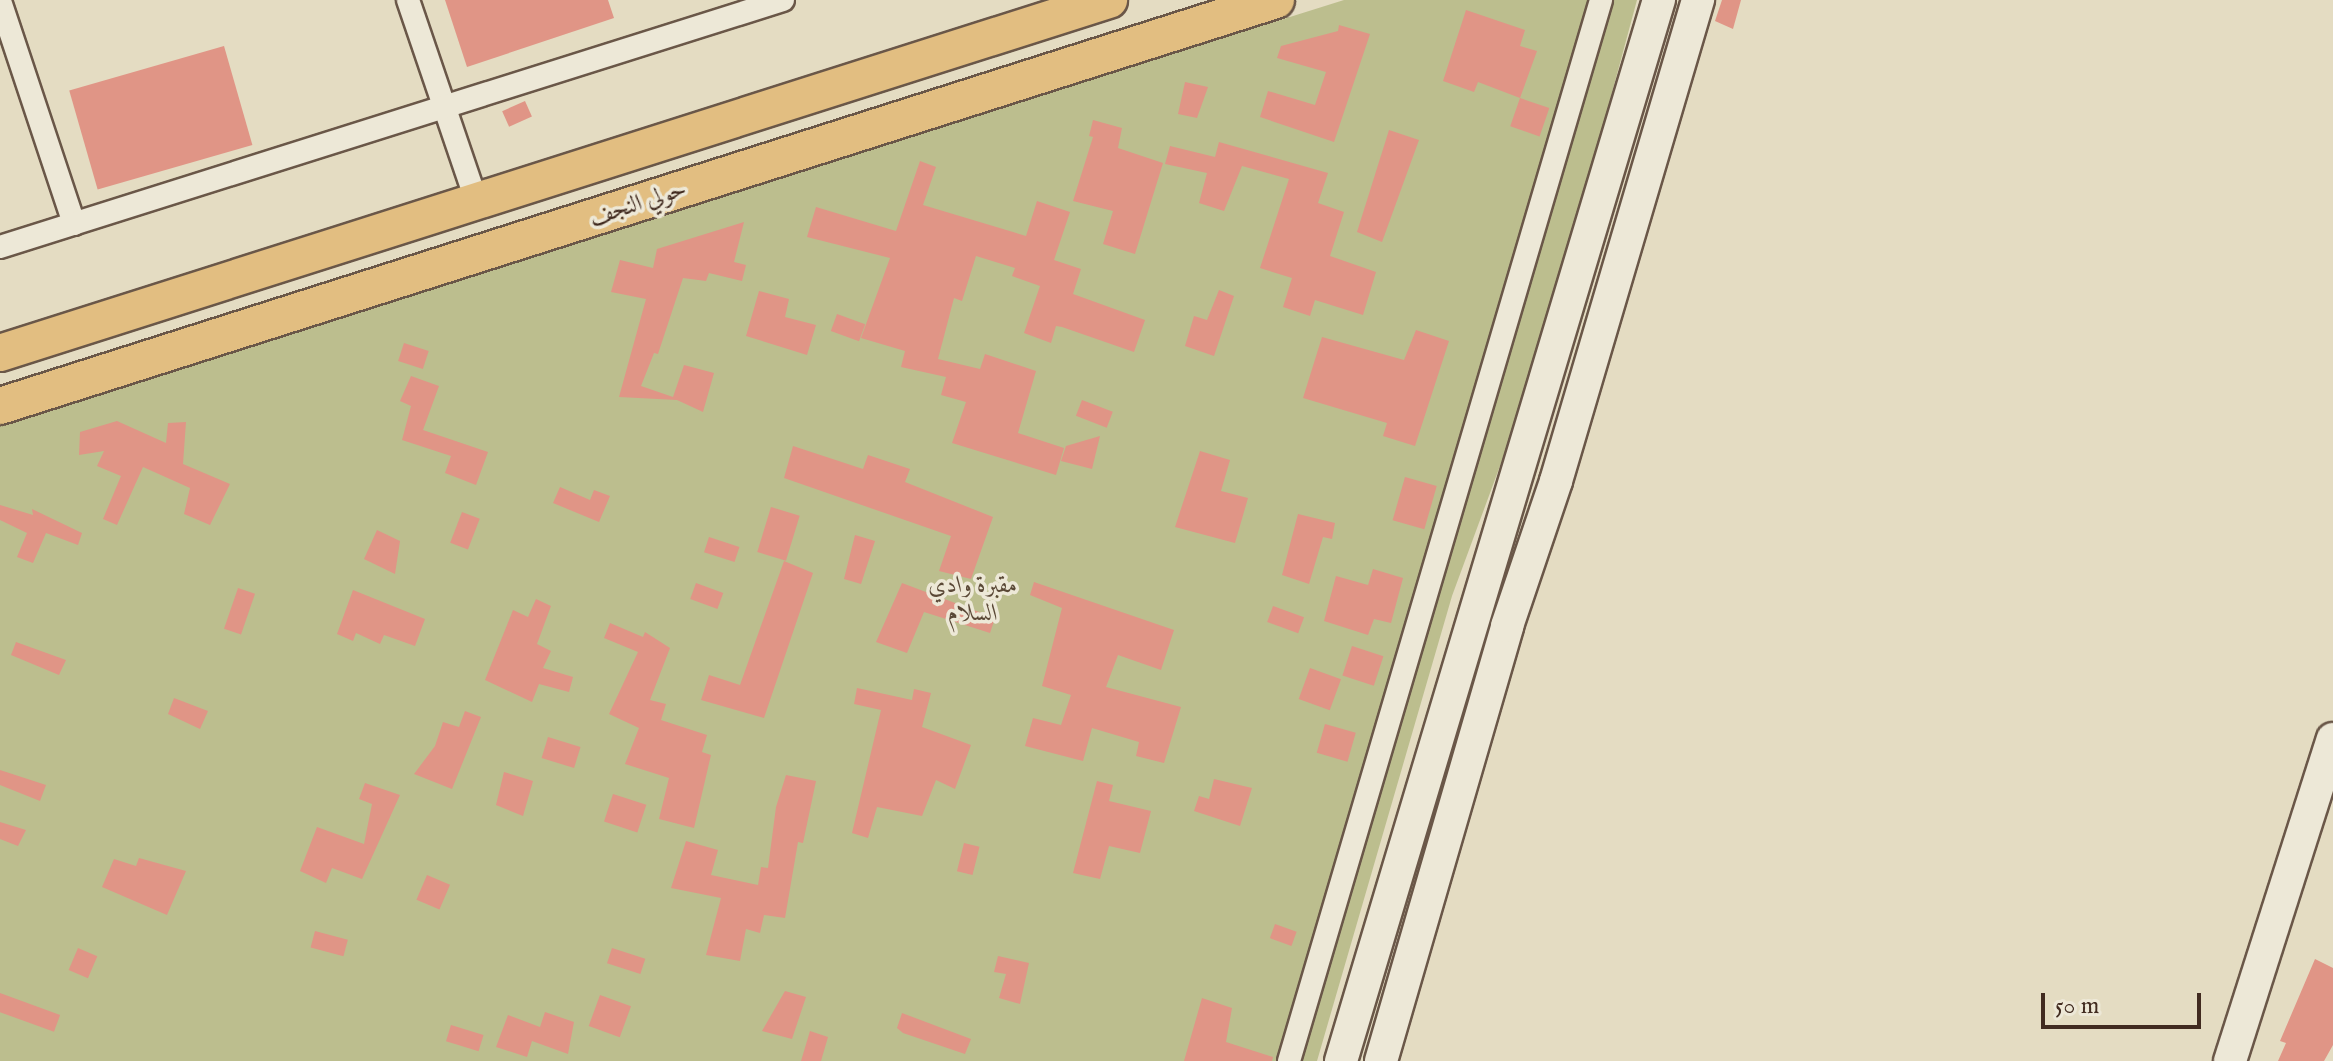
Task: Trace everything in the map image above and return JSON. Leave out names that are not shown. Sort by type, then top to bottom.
[{"type":"main road","name":"حولي النجف","points":[[0,353],[477,203],[1072,6],[1109,0]]},
{"type":"main road","name":"حولي النجف","points":[[0,406],[1276,0]]},
{"type":"main road","points":[[1341,1061],[1659,0]]},
{"type":"main road","points":[[1381,1061],[1507,626],[1556,481],[1698,0]]},
{"type":"main road","points":[[2230,1061],[2327,780],[2333,739]]},
{"type":"street","points":[[408,0],[477,203]]},
{"type":"street","points":[[0,247],[783,0]]},
{"type":"street","points":[[1289,1061],[1601,0]]},
{"type":"street","points":[[0,1],[74,224]]},
{"type":"green space","name":"مقبرة وادي السلام","points":[[1344,0],[1637,0],[1542,352],[1452,596],[1317,1061],[0,1061],[0,421]]},
{"type":"building","points":[[445,0],[608,0],[614,18],[467,67]]},
{"type":"building","points":[[1722,0],[1741,0],[1733,29],[1715,21]]},
{"type":"building","points":[[1466,10],[1525,30],[1520,46],[1537,51],[1520,98],[1478,82],[1474,92],[1443,81]]},
{"type":"building","points":[[1339,25],[1370,34],[1334,142],[1260,117],[1268,91],[1315,105],[1326,72],[1277,58],[1281,46],[1338,31]]},
{"type":"building","points":[[224,46],[252,145],[98,189],[69,90]]},
{"type":"building","points":[[1185,82],[1208,87],[1197,118],[1178,114]]},
{"type":"building","points":[[1520,98],[1549,108],[1540,136],[1510,126]]},
{"type":"building","points":[[525,101],[532,117],[509,127],[502,111]]},
{"type":"building","points":[[1093,120],[1122,128],[1118,148],[1163,163],[1135,254],[1103,244],[1113,211],[1073,201],[1093,137],[1089,136]]},
{"type":"building","points":[[1389,130],[1419,140],[1382,242],[1357,232]]},
{"type":"building","points":[[1219,142],[1328,173],[1318,203],[1344,212],[1330,256],[1376,272],[1363,315],[1315,300],[1310,316],[1283,307],[1292,278],[1260,268],[1289,179],[1242,166],[1224,211],[1199,203],[1207,173],[1165,164],[1170,146],[1215,157]]},
{"type":"building","points":[[920,161],[936,167],[923,205],[1026,236],[1037,201],[1070,212],[1054,260],[1081,269],[1073,294],[1145,320],[1134,352],[1062,327],[1056,326],[1051,343],[1024,333],[1040,286],[1012,276],[1015,268],[976,256],[962,301],[954,298],[938,359],[980,369],[985,354],[1036,371],[1018,433],[1064,448],[1056,475],[952,443],[966,402],[941,395],[946,377],[901,367],[905,351],[861,338],[890,258],[807,237],[816,207],[896,231]]},
{"type":"building","points":[[744,222],[734,262],[746,265],[742,281],[709,273],[706,281],[683,278],[658,354],[654,353],[641,386],[673,397],[684,365],[714,373],[703,412],[677,400],[619,397],[646,299],[611,292],[620,260],[653,268],[657,249]]},
{"type":"building","points":[[1219,290],[1234,296],[1214,356],[1185,346],[1194,316],[1207,320]]},
{"type":"building","points":[[759,291],[789,299],[785,317],[816,325],[807,355],[746,336]]},
{"type":"building","points":[[837,314],[865,324],[859,341],[831,331]]},
{"type":"building","points":[[1416,330],[1449,341],[1415,446],[1383,436],[1387,423],[1303,398],[1322,337],[1404,360]]},
{"type":"building","points":[[404,343],[429,351],[423,369],[398,361]]},
{"type":"building","points":[[411,376],[439,386],[423,430],[488,452],[476,485],[445,473],[451,456],[402,440],[411,406],[400,401]]},
{"type":"building","points":[[1082,400],[1113,412],[1107,428],[1076,416]]},
{"type":"building","points":[[117,421],[166,443],[168,423],[186,422],[183,464],[230,484],[210,525],[184,514],[190,488],[143,467],[117,525],[103,519],[121,476],[97,466],[104,451],[79,455],[80,432]]},
{"type":"building","points":[[1100,436],[1092,469],[1061,461],[1066,446]]},
{"type":"building","points":[[793,446],[863,469],[868,455],[910,469],[905,482],[993,517],[971,579],[939,571],[951,536],[784,478]]},
{"type":"building","points":[[1200,451],[1230,460],[1221,491],[1248,498],[1235,543],[1175,527]]},
{"type":"building","points":[[1405,477],[1437,486],[1424,529],[1393,520]]},
{"type":"building","points":[[560,487],[590,500],[594,490],[610,496],[599,522],[553,503]]},
{"type":"building","points":[[0,505],[33,515],[32,509],[82,533],[78,545],[46,533],[33,563],[17,557],[27,533],[0,520]]},
{"type":"building","points":[[771,507],[800,516],[786,561],[757,552]]},
{"type":"building","points":[[462,512],[480,519],[468,550],[450,543]]},
{"type":"building","points":[[1298,514],[1335,523],[1332,539],[1323,537],[1309,584],[1282,575]]},
{"type":"building","points":[[377,530],[400,541],[395,574],[364,559]]},
{"type":"building","points":[[855,535],[875,541],[861,584],[844,579]]},
{"type":"building","points":[[709,537],[739,547],[734,562],[704,552]]},
{"type":"building","points":[[784,561],[813,573],[764,718],[701,700],[709,675],[740,685]]},
{"type":"building","points":[[1373,569],[1403,578],[1391,623],[1374,619],[1368,635],[1324,621],[1336,576],[1368,585]]},
{"type":"building","points":[[1034,582],[1174,630],[1161,670],[1118,655],[1106,687],[1181,707],[1164,763],[1136,756],[1139,742],[1092,728],[1083,761],[1025,746],[1033,718],[1061,725],[1071,695],[1042,686],[1062,608],[1030,595]]},
{"type":"building","points":[[696,583],[723,593],[717,609],[690,599]]},
{"type":"building","points":[[902,583],[995,618],[990,633],[924,612],[907,653],[876,642]]},
{"type":"building","points":[[238,588],[255,594],[241,635],[224,629]]},
{"type":"building","points":[[353,590],[425,619],[415,646],[384,635],[380,644],[356,633],[353,641],[337,634]]},
{"type":"building","points":[[536,599],[551,606],[537,644],[551,651],[543,668],[573,677],[569,692],[539,684],[532,702],[485,680],[513,610],[528,617]]},
{"type":"building","points":[[1273,606],[1304,617],[1298,633],[1267,622]]},
{"type":"building","points":[[610,623],[643,637],[645,632],[670,648],[650,700],[666,704],[661,720],[707,735],[702,752],[711,755],[694,828],[659,819],[669,778],[625,764],[639,728],[609,714],[638,652],[604,638]]},
{"type":"building","points":[[16,642],[66,660],[59,675],[11,655]]},
{"type":"building","points":[[1352,646],[1383,656],[1374,686],[1342,675]]},
{"type":"building","points":[[1310,668],[1341,679],[1330,710],[1299,699]]},
{"type":"building","points":[[857,688],[912,700],[914,689],[931,693],[922,727],[971,745],[955,789],[936,780],[922,816],[877,807],[868,838],[852,833],[881,710],[854,704]]},
{"type":"building","points":[[174,698],[208,711],[200,729],[168,714]]},
{"type":"building","points":[[465,711],[481,717],[452,789],[414,774],[435,746],[443,722],[459,727]]},
{"type":"building","points":[[1325,724],[1356,733],[1347,762],[1317,753]]},
{"type":"building","points":[[548,737],[581,747],[574,768],[542,758]]},
{"type":"building","points":[[0,770],[46,785],[40,801],[0,785]]},
{"type":"building","points":[[504,772],[533,781],[523,816],[496,805]]},
{"type":"building","points":[[786,775],[816,781],[803,843],[798,842],[785,918],[764,915],[760,933],[746,929],[740,961],[706,955],[721,898],[671,888],[686,841],[718,850],[711,875],[758,885],[761,867],[768,868],[776,807]]},
{"type":"building","points":[[1214,779],[1252,788],[1240,826],[1194,811],[1199,796],[1209,799]]},
{"type":"building","points":[[1097,781],[1113,785],[1109,801],[1151,811],[1140,853],[1109,846],[1100,879],[1073,873]]},
{"type":"building","points":[[365,783],[400,795],[362,879],[332,868],[326,883],[300,871],[317,827],[364,844],[372,804],[359,799]]},
{"type":"building","points":[[613,794],[646,805],[637,832],[604,822]]},
{"type":"building","points":[[0,822],[26,830],[18,846],[0,839]]},
{"type":"building","points":[[964,843],[980,847],[973,875],[957,871]]},
{"type":"building","points":[[139,858],[186,871],[167,915],[102,887],[114,859],[136,866]]},
{"type":"building","points":[[427,875],[450,885],[439,910],[416,900]]},
{"type":"building","points":[[1275,924],[1297,932],[1291,946],[1270,938]]},
{"type":"building","points":[[315,931],[348,940],[343,956],[311,947]]},
{"type":"building","points":[[78,948],[97,956],[88,978],[69,970]]},
{"type":"building","points":[[612,948],[645,959],[640,974],[607,963]]},
{"type":"building","points":[[998,956],[1029,963],[1020,1004],[999,998],[1006,974],[994,972]]},
{"type":"building","points":[[2315,959],[2333,968],[2333,1045],[2324,1061],[2278,1061],[2286,1043],[2280,1041]]},
{"type":"building","points":[[785,991],[806,997],[792,1039],[762,1031]]},
{"type":"building","points":[[0,993],[60,1015],[54,1032],[0,1012]]},
{"type":"building","points":[[600,995],[631,1006],[620,1037],[589,1026]]},
{"type":"building","points":[[1202,998],[1232,1008],[1226,1042],[1273,1057],[1272,1061],[1184,1061]]},
{"type":"building","points":[[545,1012],[574,1022],[568,1054],[532,1041],[527,1057],[496,1047],[508,1015],[540,1027]]},
{"type":"building","points":[[902,1013],[971,1039],[965,1054],[903,1033],[897,1028]]},
{"type":"building","points":[[451,1025],[484,1035],[479,1051],[446,1041]]},
{"type":"building","points":[[810,1031],[828,1037],[821,1061],[801,1061]]}]
